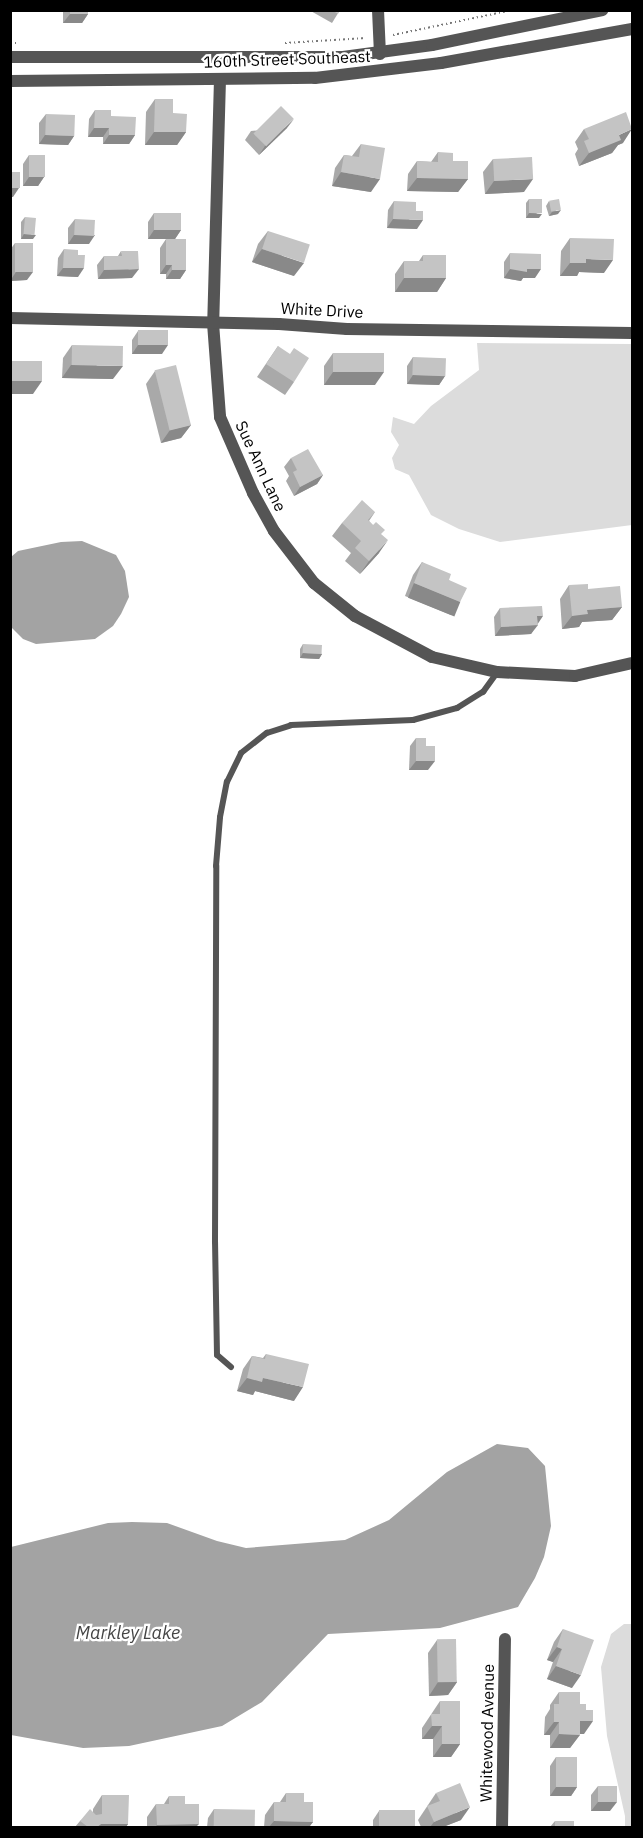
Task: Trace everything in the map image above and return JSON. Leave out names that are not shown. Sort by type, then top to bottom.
[{"type":"street","points":[[378,10],[380,54]]},
{"type":"street","name":"160th Street Southeast","points":[[10,57],[302,58],[380,54],[602,10]]},
{"type":"street","name":"160th Street Southeast","points":[[10,81],[315,78],[380,72],[633,28]]},
{"type":"street","name":"Sue Ann Lane","points":[[220,79],[213,322],[220,417],[253,493],[274,531],[314,583],[355,616],[432,657],[497,672],[575,676],[633,663]]},
{"type":"street","name":"White Drive","points":[[10,318],[213,322],[347,329],[633,333]]},
{"type":"street","name":"Whitewood Avenue","points":[[502,1827],[505,1639]]},
{"type":"lane","points":[[231,1367],[217,1355],[214,1242],[216,866],[220,817],[227,782],[241,753],[267,734],[291,725],[413,720],[457,708],[483,692],[497,672]]},
{"type":"path","points":[[274,43],[379,37],[513,10]]},
{"type":"path","points":[[10,43],[22,43]]},
{"type":"shaded area","points":[[477,343],[632,344],[632,525],[500,542],[459,529],[431,515],[409,475],[395,469],[392,458],[399,445],[391,432],[393,417],[414,424],[431,406],[479,370]]},
{"type":"shaded area","points":[[624,1624],[632,1624],[632,1828],[625,1827],[625,1816],[607,1736],[601,1667],[611,1634]]},
{"type":"water","points":[[82,541],[116,555],[125,571],[129,597],[121,614],[113,626],[95,639],[36,644],[23,639],[11,627],[11,557],[18,551],[61,542]]},
{"type":"water","name":"Markley Lake","points":[[497,1444],[528,1448],[545,1466],[551,1526],[544,1557],[518,1607],[440,1628],[328,1634],[262,1702],[222,1726],[129,1746],[83,1748],[11,1735],[11,1547],[108,1523],[132,1522],[167,1523],[217,1541],[246,1548],[345,1540],[389,1520],[447,1472]]},
{"type":"building","points":[[70,10],[88,10],[88,14],[70,14]]},
{"type":"building","points":[[155,99],[173,99],[173,113],[187,114],[186,132],[154,132]]},
{"type":"building","points":[[281,106],[294,119],[266,146],[253,134]]},
{"type":"building","points":[[95,110],[111,110],[111,116],[136,117],[135,135],[109,135],[109,128],[94,128]]},
{"type":"building","points":[[626,112],[632,129],[619,135],[621,140],[589,153],[584,141],[589,139],[584,129]]},
{"type":"building","points":[[46,114],[75,115],[74,136],[45,135]]},
{"type":"building","points":[[361,144],[385,148],[380,179],[341,172],[344,155],[359,157]]},
{"type":"building","points":[[438,152],[453,153],[453,161],[468,161],[468,179],[417,178],[417,161],[438,162]]},
{"type":"building","points":[[29,155],[45,155],[45,177],[29,177]]},
{"type":"building","points":[[532,157],[533,179],[494,181],[493,159]]},
{"type":"building","points":[[10,172],[20,172],[20,188],[10,188]]},
{"type":"building","points":[[529,199],[542,199],[542,213],[529,213]]},
{"type":"building","points":[[559,199],[561,210],[551,212],[549,201]]},
{"type":"building","points":[[394,201],[416,202],[416,211],[423,211],[423,220],[393,219]]},
{"type":"building","points":[[154,213],[181,213],[181,230],[154,230]]},
{"type":"building","points":[[25,217],[36,218],[34,235],[24,234]]},
{"type":"building","points":[[75,219],[95,220],[94,236],[74,235]]},
{"type":"building","points":[[268,231],[310,245],[304,263],[262,249]]},
{"type":"building","points":[[570,238],[614,239],[613,260],[586,259],[586,263],[570,263]]},
{"type":"building","points":[[166,239],[186,239],[186,270],[172,270],[172,265],[166,265]]},
{"type":"building","points":[[15,243],[33,243],[33,272],[15,272]]},
{"type":"building","points":[[64,249],[78,250],[78,255],[85,255],[84,268],[63,268]]},
{"type":"building","points":[[121,251],[138,251],[139,269],[104,270],[104,256],[122,256]]},
{"type":"building","points":[[510,253],[541,254],[541,269],[527,269],[527,272],[510,269]]},
{"type":"building","points":[[423,255],[446,255],[446,278],[404,278],[404,261],[423,261]]},
{"type":"building","points":[[138,330],[168,330],[168,345],[138,345]]},
{"type":"building","points":[[72,345],[123,346],[123,366],[72,365]]},
{"type":"building","points":[[278,346],[290,354],[294,348],[309,358],[294,382],[266,364]]},
{"type":"building","points":[[333,353],[384,353],[384,372],[333,372]]},
{"type":"building","points":[[413,357],[446,358],[445,376],[412,375]]},
{"type":"building","points":[[10,361],[42,361],[42,381],[10,381]]},
{"type":"building","points":[[176,365],[191,425],[170,430],[155,370]]},
{"type":"building","points":[[308,449],[323,475],[300,487],[293,472],[297,470],[291,458]]},
{"type":"building","points":[[362,500],[375,512],[368,520],[373,525],[376,522],[385,530],[381,534],[388,540],[369,561],[355,548],[361,541],[342,523]]},
{"type":"building","points":[[422,562],[451,574],[449,580],[467,588],[460,602],[414,583]]},
{"type":"building","points":[[588,584],[588,589],[620,586],[622,607],[587,610],[588,614],[572,616],[569,585]]},
{"type":"building","points":[[542,606],[543,616],[537,616],[538,625],[501,627],[500,608]]},
{"type":"building","points":[[303,644],[322,645],[322,654],[303,653]]},
{"type":"building","points":[[416,738],[426,738],[426,746],[435,746],[435,761],[416,761]]},
{"type":"building","points":[[266,1354],[309,1364],[303,1387],[263,1378],[262,1382],[247,1378],[252,1356],[265,1359]]},
{"type":"building","points":[[563,1629],[594,1640],[581,1675],[556,1666],[562,1649],[557,1647]]},
{"type":"building","points":[[437,1639],[456,1639],[457,1682],[438,1682]]},
{"type":"building","points":[[559,1692],[580,1692],[580,1704],[586,1704],[586,1710],[593,1710],[593,1721],[580,1721],[580,1735],[559,1734],[559,1722],[554,1722],[554,1704],[559,1704]]},
{"type":"building","points":[[440,1701],[460,1701],[460,1744],[442,1744],[442,1726],[432,1726],[431,1714],[440,1714]]},
{"type":"building","points":[[556,1757],[577,1757],[577,1787],[556,1787]]},
{"type":"building","points":[[460,1783],[470,1807],[434,1822],[427,1806],[440,1801],[436,1793]]},
{"type":"building","points":[[598,1786],[617,1786],[617,1802],[598,1802]]},
{"type":"building","points":[[286,1793],[304,1793],[304,1802],[313,1802],[313,1822],[274,1821],[274,1802],[286,1802]]},
{"type":"building","points":[[102,1795],[129,1795],[128,1824],[101,1824],[97,1827],[88,1827],[80,1821],[90,1809],[96,1815],[102,1814]]},
{"type":"building","points":[[169,1796],[185,1796],[185,1804],[199,1804],[199,1824],[157,1825],[156,1804],[169,1804]]},
{"type":"building","points":[[214,1809],[255,1810],[255,1828],[214,1827]]},
{"type":"building","points":[[379,1810],[415,1810],[415,1827],[379,1827]]},
{"type":"building","points":[[555,1821],[574,1821],[574,1827],[555,1827]]}]
